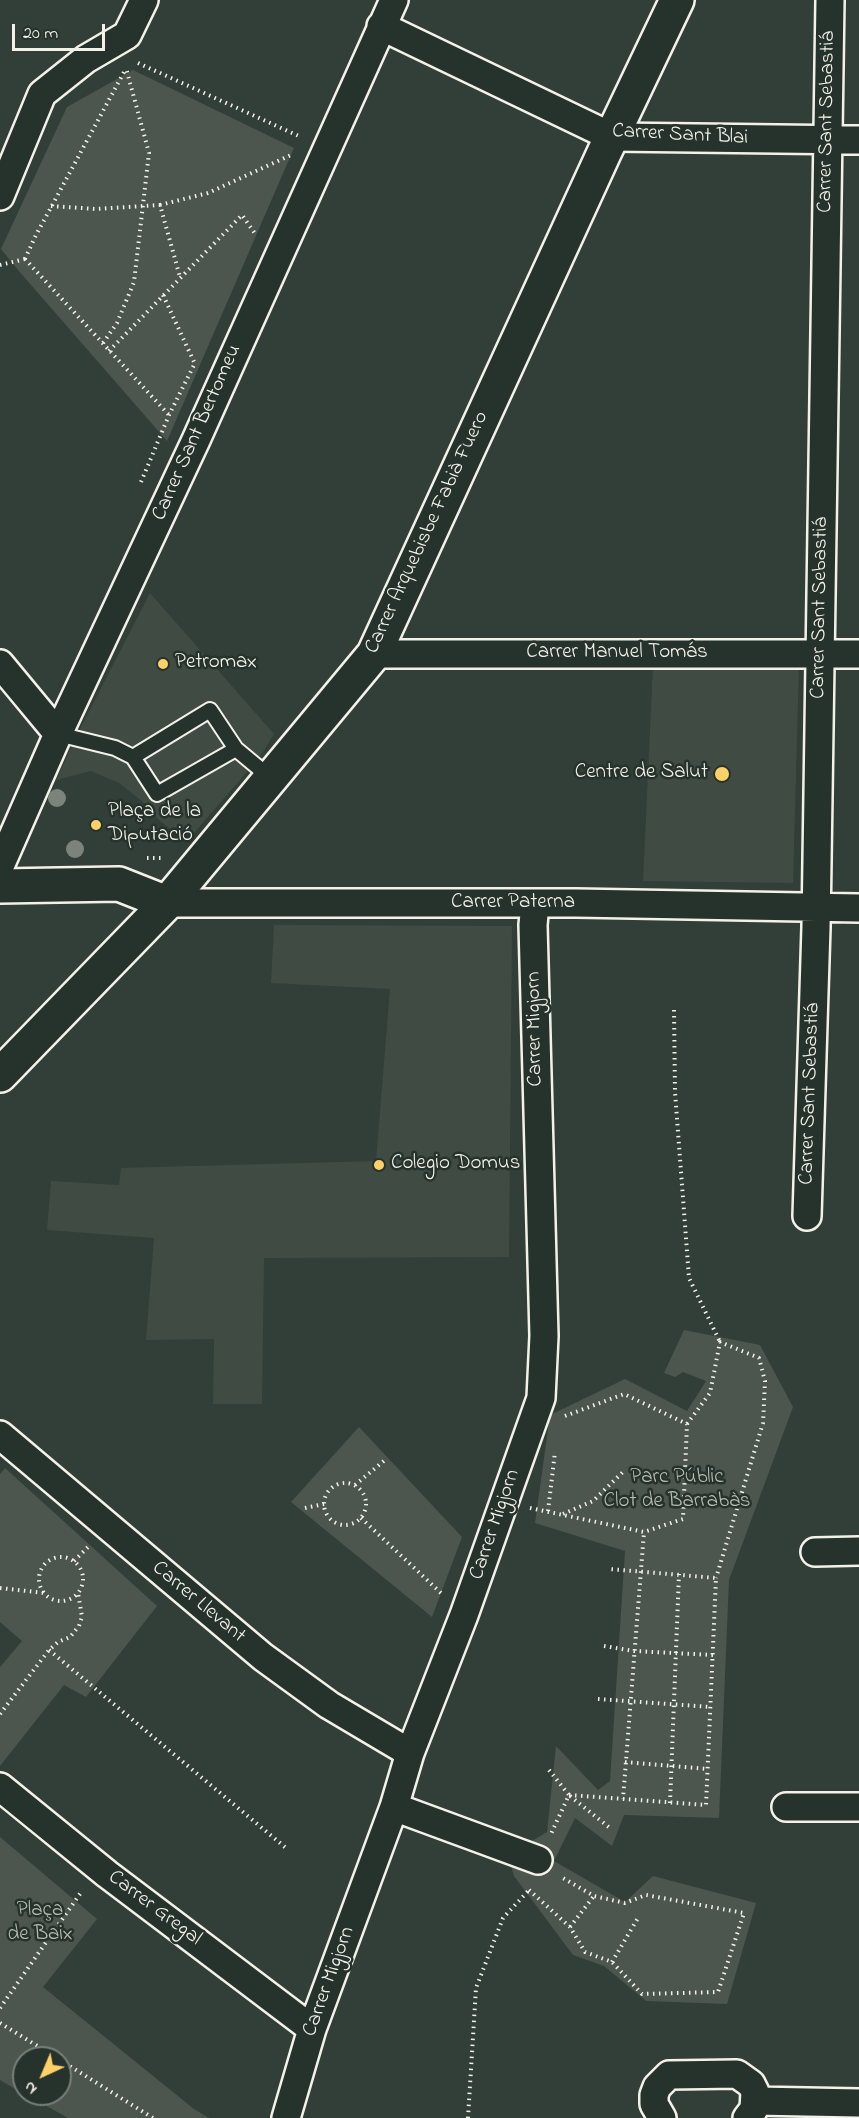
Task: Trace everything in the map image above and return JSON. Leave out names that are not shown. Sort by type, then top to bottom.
[{"type":"street","points":[[0,196],[42,94],[86,59],[127,35],[144,0]]},
{"type":"street","name":"Carrer Sant Bertomeu","points":[[0,866],[58,734],[196,440],[394,0]]},
{"type":"street","name":"Carrer Arquebisbe Fabià Fuero","points":[[0,1075],[167,903],[374,654],[677,0]]},
{"type":"street","name":"Carrer Sant Sebastiá","points":[[807,1216],[820,655],[830,0]]},
{"type":"street","name":"Carrer Sant Blai","points":[[381,26],[612,138],[859,140]]},
{"type":"street","name":"Carrer Manuel Tomás","points":[[374,654],[859,654]]},
{"type":"street","points":[[0,664],[58,734]]},
{"type":"street","points":[[0,886],[119,884],[167,903]]},
{"type":"street","name":"Carrer Paterna","points":[[167,903],[535,903],[859,908]]},
{"type":"street","name":"Carrer Migjorn","points":[[286,2118],[312,2029],[541,1398],[544,1336],[533,925],[535,903]]},
{"type":"street","name":"Carrer Llevant","points":[[0,1435],[263,1657],[329,1705],[411,1753]]},
{"type":"street","points":[[815,1551],[859,1551]]},
{"type":"street","name":"Carrer Gregal","points":[[0,1787],[98,1867],[312,2029]]},
{"type":"street","points":[[394,1807],[545,1866]]},
{"type":"street","points":[[786,1807],[859,1807]]},
{"type":"street","points":[[662,2118],[654,2104],[654,2095],[657,2087],[669,2075],[678,2074],[737,2074],[751,2084],[755,2092],[751,2109],[859,2103]]},
{"type":"lane","points":[[133,757],[210,710],[236,749],[272,779]]},
{"type":"lane","points":[[58,734],[115,748],[133,757],[157,794],[236,749]]},
{"type":"path","points":[[132,60],[307,140]]},
{"type":"path","points":[[25,259],[126,68],[149,153],[134,282],[117,323],[103,343]]},
{"type":"path","points":[[51,206],[96,209],[160,205],[208,193],[267,168],[293,154]]},
{"type":"path","points":[[160,205],[180,277]]},
{"type":"path","points":[[109,351],[242,214],[257,236]]},
{"type":"path","points":[[25,259],[169,415]]},
{"type":"path","points":[[0,265],[25,259]]},
{"type":"path","points":[[163,295],[195,363]]},
{"type":"path","points":[[548,1511],[644,1532],[683,1519],[687,1424],[710,1393],[720,1342],[689,1278],[675,1092],[674,1010]]},
{"type":"path","points":[[569,1795],[706,1805],[716,1578],[763,1423],[765,1381],[759,1358],[720,1342]]},
{"type":"path","points":[[559,1419],[624,1394],[687,1424]]},
{"type":"path","points":[[355,1485],[385,1460]]},
{"type":"path","points":[[562,1514],[593,1501],[625,1470]]},
{"type":"path","points":[[340,1483],[355,1485],[364,1494],[366,1500],[361,1518],[355,1522],[341,1524],[329,1517],[324,1504],[325,1497],[334,1486],[340,1483]]},
{"type":"path","points":[[305,1508],[324,1504]]},
{"type":"path","points":[[361,1518],[464,1615]]},
{"type":"path","points":[[623,1799],[644,1532]]},
{"type":"path","points":[[61,1557],[74,1561],[79,1566],[83,1580],[78,1593],[72,1598],[58,1600],[45,1593],[40,1574],[48,1562],[61,1557]]},
{"type":"path","points":[[609,1569],[716,1578]]},
{"type":"path","points":[[670,1803],[679,1574]]},
{"type":"path","points":[[0,1588],[45,1593]]},
{"type":"path","points":[[0,1714],[49,1650],[58,1642],[70,1637],[78,1626],[82,1617],[78,1593]]},
{"type":"path","points":[[604,1646],[634,1651],[713,1655]]},
{"type":"path","points":[[49,1650],[286,1848]]},
{"type":"path","points":[[598,1699],[711,1707]]},
{"type":"path","points":[[626,1762],[708,1768]]},
{"type":"path","points":[[549,1770],[569,1795],[610,1828]]},
{"type":"path","points":[[468,2118],[476,1988],[503,1918],[529,1890],[545,1866],[569,1795]]},
{"type":"path","points":[[529,1890],[570,1927],[585,1952],[612,1962],[642,1994],[718,1992],[744,1913],[646,1895],[625,1903],[594,1896],[545,1866]]},
{"type":"path","points":[[0,2008],[98,1867]]},
{"type":"path","points":[[570,1927],[594,1896]]},
{"type":"path","points":[[612,1962],[638,1918]]},
{"type":"path","points":[[0,2023],[37,2046]]},
{"type":"path","points":[[72,2068],[153,2118]]},
{"type":"shaded area","name":"Petromax","points":[[150,593],[274,734],[263,752],[192,835],[176,833],[119,783],[91,771],[56,780]]},
{"type":"shaded area","name":"Centre de Salut","points":[[799,664],[793,883],[643,881],[653,667]]},
{"type":"shaded area","name":"Colegio Domus","points":[[274,925],[512,926],[509,1257],[264,1258],[262,1404],[213,1404],[214,1339],[146,1340],[154,1238],[47,1230],[51,1181],[119,1185],[121,1168],[376,1161],[390,989],[271,983]]},
{"type":"green space","points":[[133,70],[294,148],[167,441],[1,249],[67,107]]},
{"type":"green space","name":"Parc Públic Clot de Barrabàs","points":[[684,1330],[760,1345],[793,1407],[729,1580],[719,1818],[624,1815],[612,1846],[575,1818],[554,1861],[625,1902],[653,1876],[756,1903],[727,2004],[646,2001],[604,1966],[573,1955],[514,1876],[505,1846],[522,1847],[547,1832],[556,1746],[598,1790],[610,1781],[625,1551],[535,1523],[550,1415],[625,1379],[687,1411],[706,1381],[683,1372],[675,1377],[664,1373]]},
{"type":"green space","points":[[359,1427],[462,1537],[432,1617],[291,1502]]},
{"type":"green space","points":[[5,1468],[157,1606],[86,1697],[64,1685],[0,1766],[0,1667],[22,1641],[0,1622],[0,1474]]},
{"type":"green space","name":"Plaça de Baix","points":[[0,1837],[97,1919],[43,1987],[194,2109],[209,2118],[68,2118],[46,2106],[72,2106],[72,2046],[12,2046],[12,2087],[0,2080]]},
{"type":"place","name":"Petromax","points":[[163,664]]},
{"type":"place","name":"Centre de Salut","points":[[722,774]]},
{"type":"place","name":"Plaça de la Diputació","points":[[96,825]]},
{"type":"place","name":"Colegio Domus","points":[[379,1165]]}]
